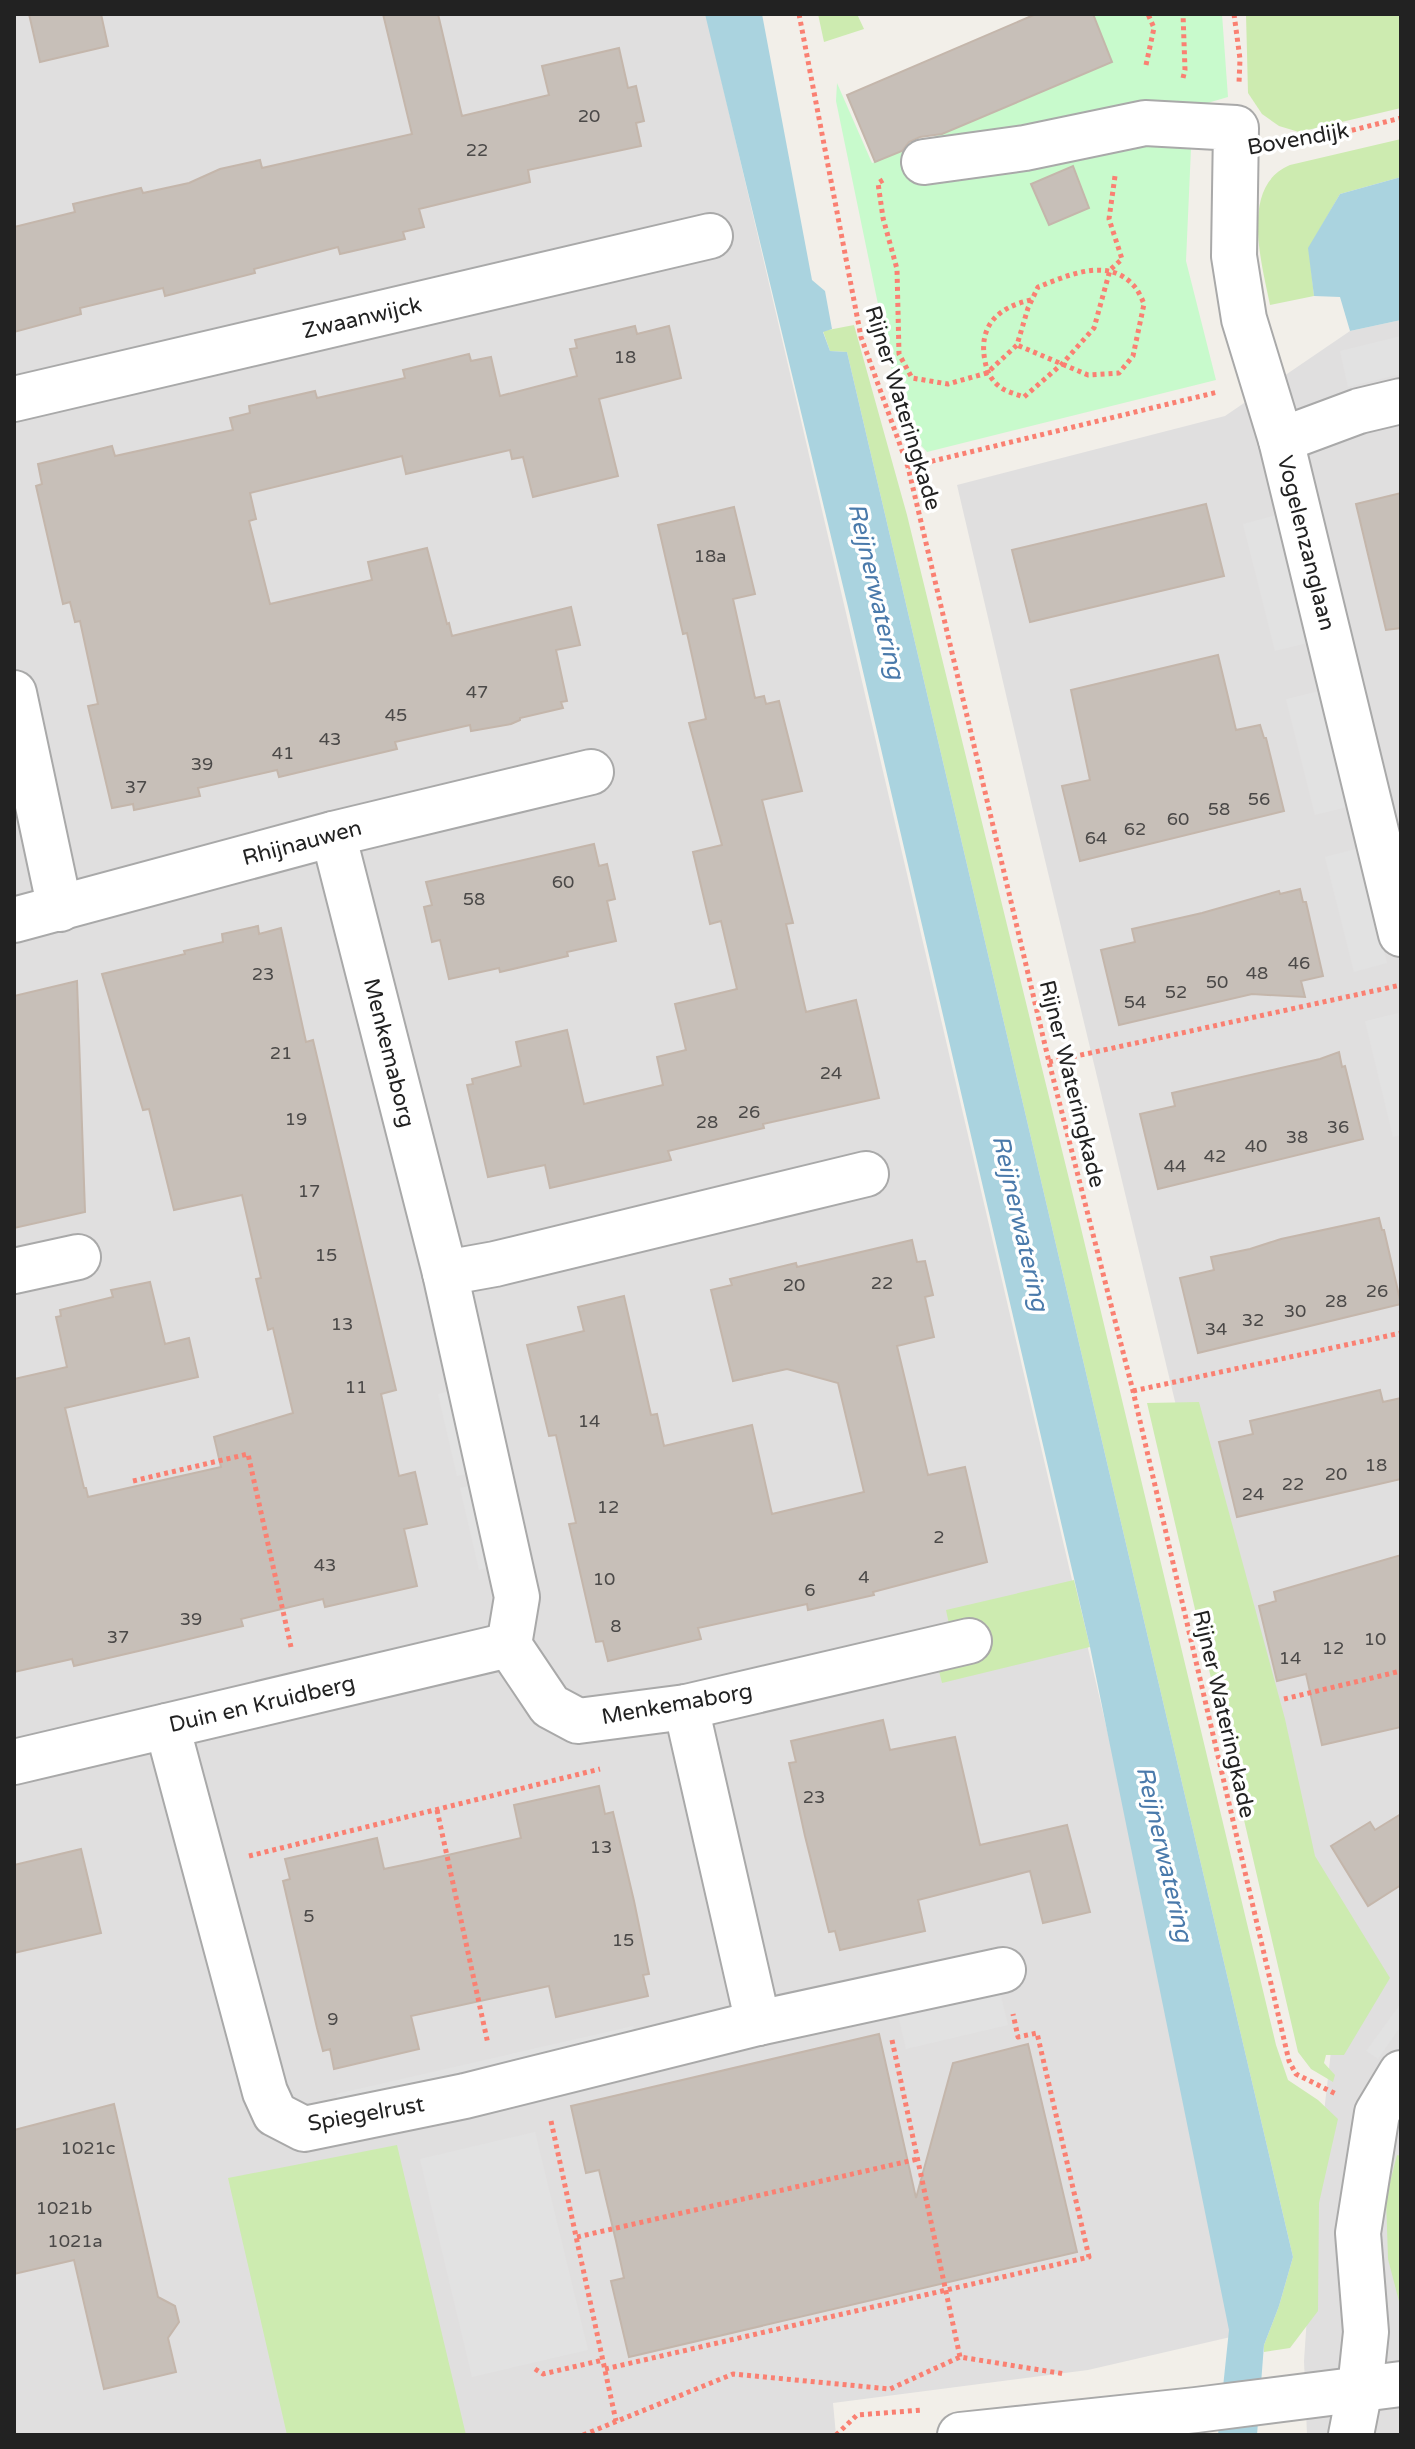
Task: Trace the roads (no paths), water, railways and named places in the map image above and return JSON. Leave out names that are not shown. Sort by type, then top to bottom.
[{"type":"street","name":"Vogelenzanglaan","points":[[924,162],[1025,148],[1145,123],[1236,139],[1234,256],[1244,319],[1281,440],[1401,934]]},
{"type":"street","name":"Zwaanwijck","points":[[14,399],[710,236]]},
{"type":"street","points":[[1281,440],[1359,411],[1401,401]]},
{"type":"street","points":[[14,693],[60,909]]},
{"type":"street","name":"Rhijnauwen","points":[[14,920],[333,834],[591,772]]},
{"type":"street","name":"Menkemaborg","points":[[333,834],[445,1273],[517,1597],[509,1645],[550,1706],[578,1721],[686,1707],[969,1641]]},
{"type":"street","points":[[445,1273],[495,1264],[866,1174]]},
{"type":"street","points":[[14,1271],[78,1257]]},
{"type":"street","name":"Duin en Kruidberg","points":[[14,1762],[509,1645]]},
{"type":"street","points":[[686,1707],[758,2023]]},
{"type":"street","name":"Spiegelrust","points":[[167,1726],[265,2092],[275,2114],[304,2129],[465,2096],[758,2023],[1003,1970]]},
{"type":"street","points":[[1351,2435],[1381,2387],[1366,2332],[1358,2233],[1377,2113],[1401,2073]]},
{"type":"street","points":[[960,2435],[1381,2387]]},
{"type":"water","name":"Reijnerwatering","points":[[705,14],[762,14],[812,280],[825,291],[832,329],[823,332],[830,351],[847,352],[1293,2257],[1264,2345],[1257,2435],[1218,2435],[1229,2330],[1090,1647],[848,607]]},
{"type":"water","points":[[1401,177],[1401,320],[1350,331],[1340,297],[1314,296],[1308,248],[1340,194]]}]
